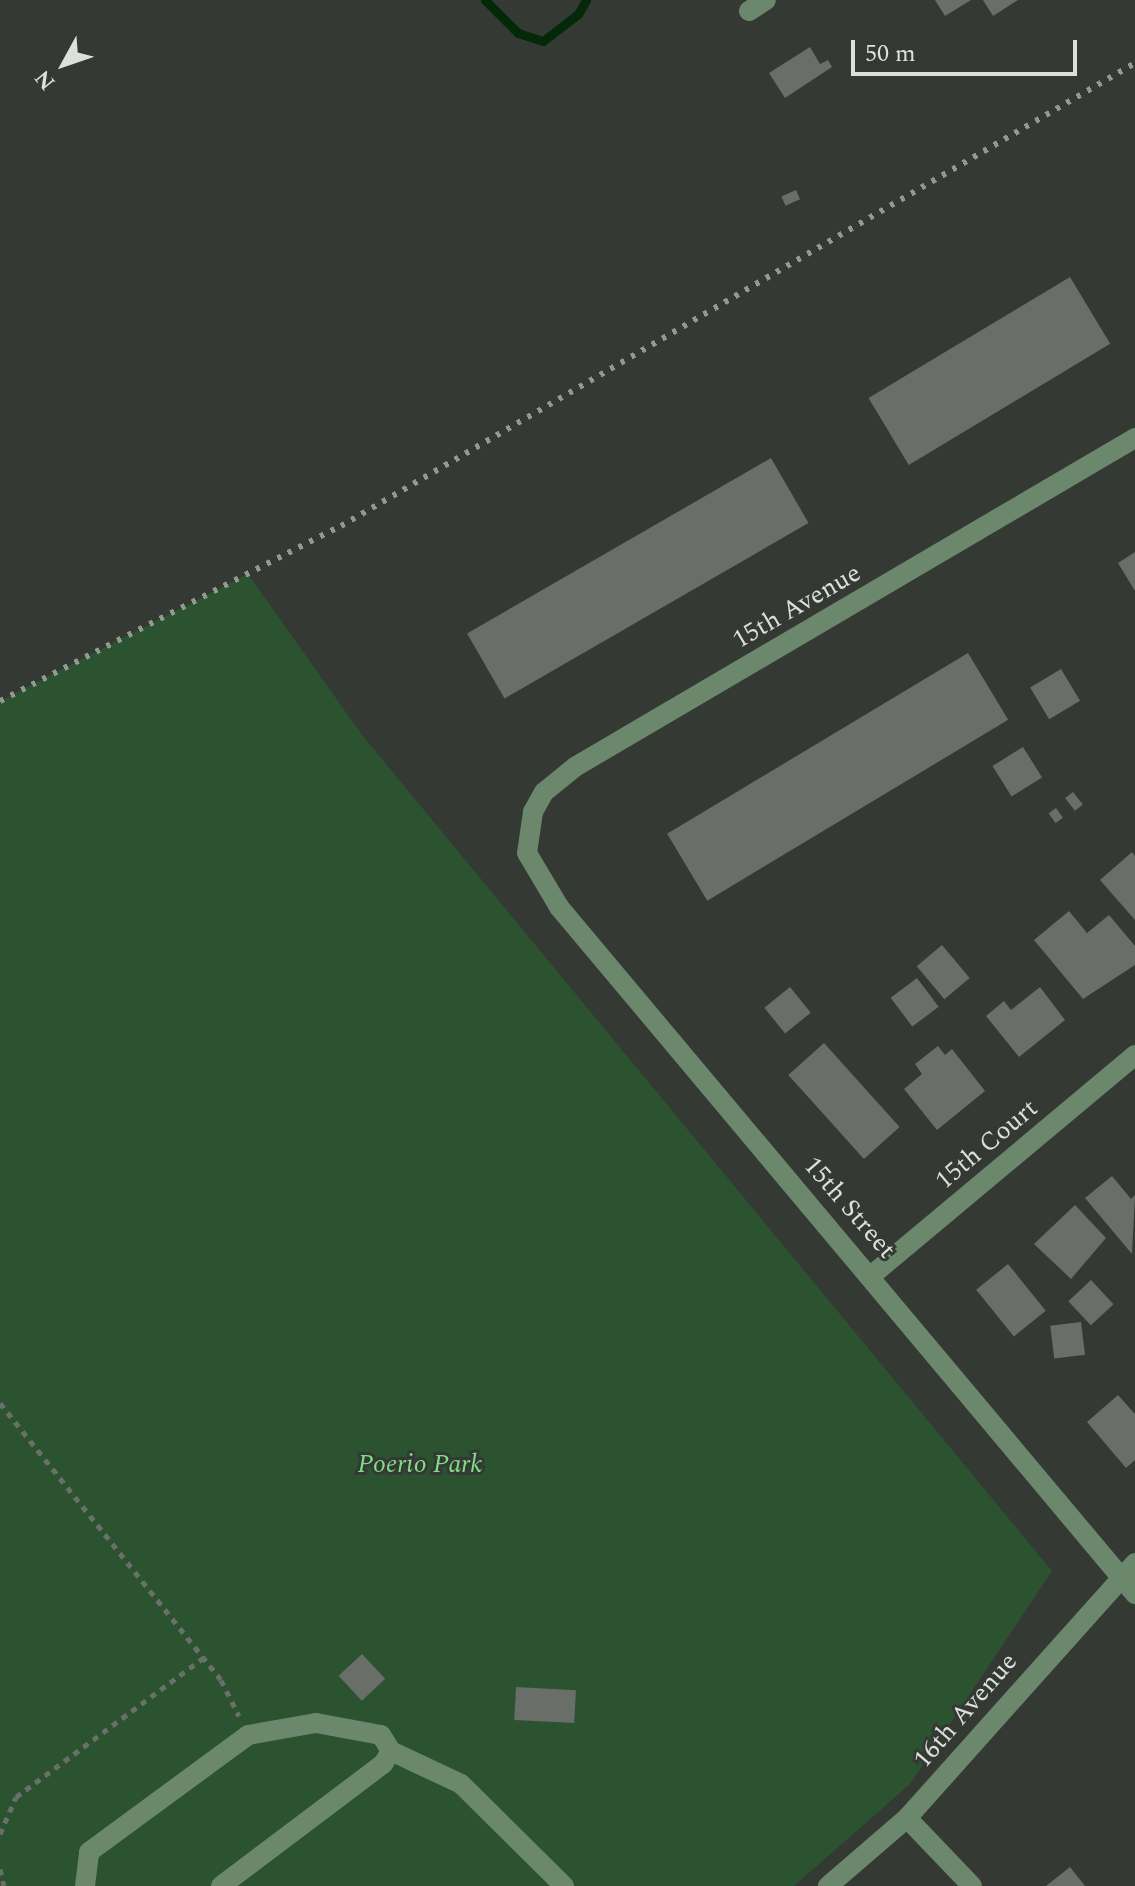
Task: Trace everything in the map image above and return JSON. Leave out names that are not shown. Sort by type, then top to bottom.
[{"type":"street","points":[[749,11],[766,0]]},
{"type":"street","name":"15th Avenue","points":[[527,853],[533,812],[544,792],[575,767],[1135,438]]},
{"type":"street","name":"15th Street","points":[[527,853],[559,907],[1127,1570],[1135,1594]]},
{"type":"street","name":"15th Court","points":[[872,1275],[1135,1055]]},
{"type":"street","name":"16th Avenue","points":[[828,1886],[907,1818],[1127,1570]]},
{"type":"street","points":[[85,1886],[89,1852],[248,1735],[316,1723],[381,1735],[391,1751],[461,1784],[564,1886]]},
{"type":"street","points":[[221,1886],[383,1764],[391,1751]]},
{"type":"street","points":[[907,1818],[972,1886]]},
{"type":"path","points":[[0,1403],[221,1680],[248,1735]]},
{"type":"path","points":[[0,1834],[16,1797],[203,1658]]},
{"type":"path","points":[[0,1869],[4,1886]]},
{"type":"green space","name":"Poerio Park","points":[[248,574],[362,735],[1052,1571],[910,1784],[794,1886],[0,1886],[0,701]]},
{"type":"building","points":[[935,0],[971,0],[945,16]]},
{"type":"building","points":[[983,0],[1018,0],[993,16]]},
{"type":"building","points":[[810,47],[820,64],[828,60],[832,67],[785,98],[769,73]]},
{"type":"building","points":[[796,190],[800,199],[785,206],[781,197]]},
{"type":"building","points":[[1070,277],[1110,344],[909,465],[869,398]]},
{"type":"building","points":[[771,458],[808,523],[505,698],[467,634]]},
{"type":"building","points":[[1135,552],[1135,591],[1118,563]]},
{"type":"building","points":[[968,653],[1008,720],[707,901],[667,834]]},
{"type":"building","points":[[1061,669],[1080,701],[1049,719],[1030,688]]},
{"type":"building","points":[[1023,747],[1042,778],[1012,797],[992,766]]},
{"type":"building","points":[[1073,792],[1083,805],[1075,811],[1065,798]]},
{"type":"building","points":[[1056,808],[1063,818],[1056,823],[1049,813]]},
{"type":"building","points":[[1132,852],[1135,856],[1135,920],[1100,880]]},
{"type":"building","points":[[1069,911],[1087,933],[1109,915],[1135,946],[1135,965],[1083,999],[1034,940]]},
{"type":"building","points":[[942,945],[970,978],[944,999],[917,966]]},
{"type":"building","points":[[917,978],[939,1007],[912,1027],[891,998]]},
{"type":"building","points":[[790,987],[811,1013],[785,1033],[764,1008]]},
{"type":"building","points":[[1040,987],[1065,1020],[1019,1057],[986,1016],[1004,1001],[1011,1010]]},
{"type":"building","points":[[824,1043],[900,1127],[864,1159],[788,1075]]},
{"type":"building","points":[[938,1046],[945,1055],[952,1049],[985,1091],[937,1130],[904,1089],[922,1074],[915,1064]]},
{"type":"building","points":[[1112,1176],[1131,1199],[1135,1195],[1132,1254],[1085,1198]]},
{"type":"building","points":[[1075,1205],[1106,1238],[1071,1279],[1034,1244]]},
{"type":"building","points":[[1008,1264],[1046,1311],[1014,1336],[976,1290]]},
{"type":"building","points":[[1091,1280],[1114,1304],[1091,1325],[1068,1301]]},
{"type":"building","points":[[1081,1322],[1085,1355],[1054,1359],[1050,1326]]},
{"type":"building","points":[[1118,1395],[1135,1414],[1135,1460],[1126,1468],[1087,1422]]},
{"type":"building","points":[[362,1654],[385,1679],[362,1701],[339,1676]]},
{"type":"building","points":[[516,1687],[576,1690],[574,1723],[514,1720]]},
{"type":"building","points":[[1070,1867],[1085,1886],[1046,1886]]},
{"type":"waterway","points":[[485,0],[518,33],[543,41],[578,14],[586,0]]},
{"type":"railway","points":[[0,701],[341,526],[1135,63]]}]
